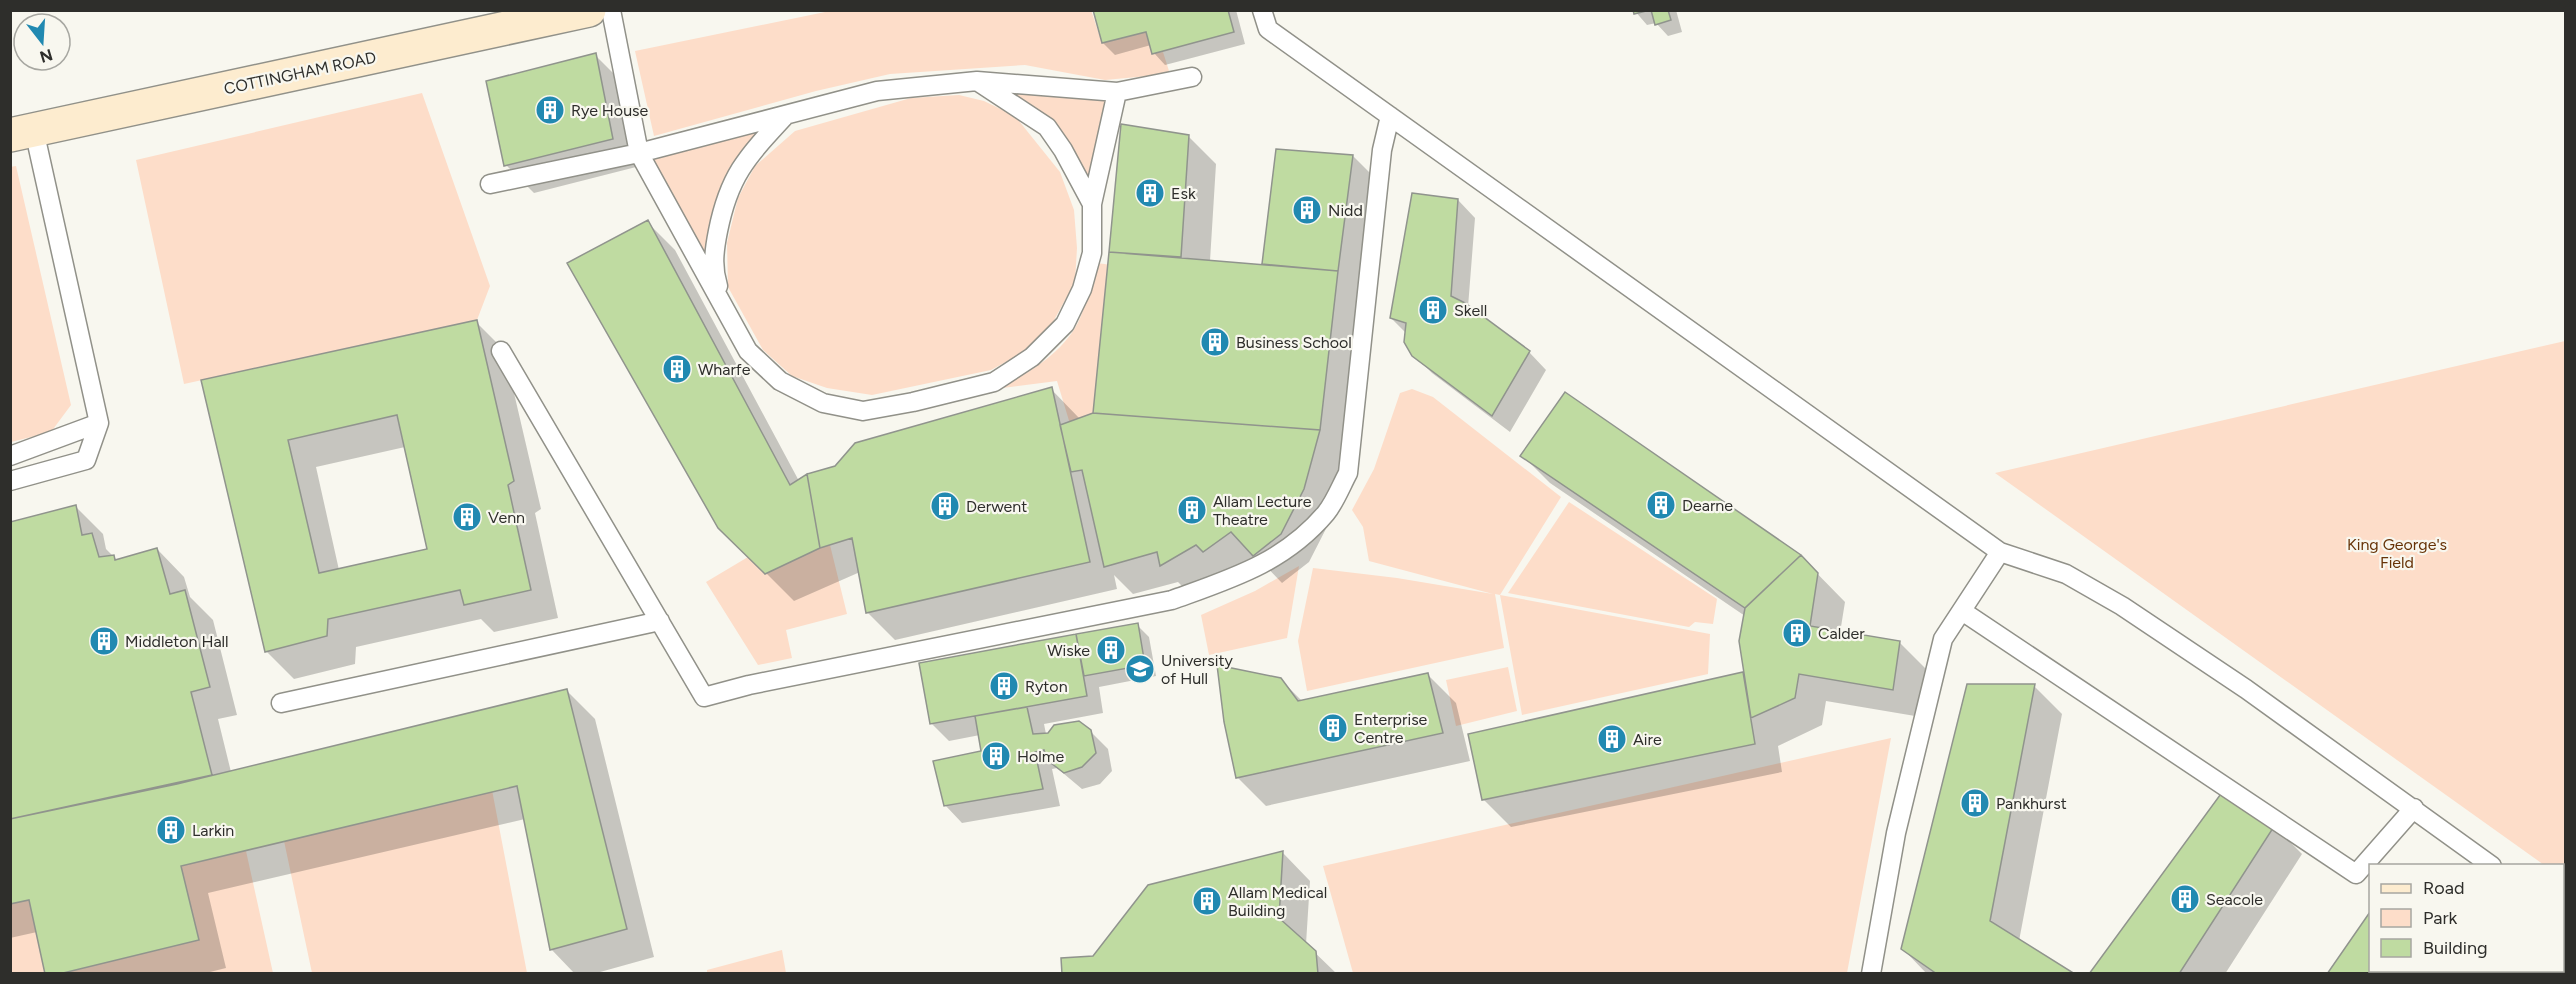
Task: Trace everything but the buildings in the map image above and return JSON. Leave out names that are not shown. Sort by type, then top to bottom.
[{"type":"main road","name":"COTTINGHAM ROAD","points":[[22,133],[589,10]]},
{"type":"lane","points":[[611,10],[639,153],[748,351],[780,381],[823,403],[863,411],[912,402],[994,382],[1032,357],[1065,324],[1082,289],[1092,253],[1092,204],[1117,92]]},
{"type":"lane","points":[[1262,10],[1268,29],[2000,552],[2066,574],[2122,606],[2246,689],[2414,807],[2489,864]]},
{"type":"lane","points":[[490,184],[639,153],[877,91],[977,81],[1117,92],[1192,77]]},
{"type":"lane","points":[[977,81],[1047,127],[1063,150],[1092,204]]},
{"type":"lane","points":[[724,311],[712,268],[724,198],[738,171],[784,116]]},
{"type":"lane","points":[[501,351],[705,697],[749,685],[1172,600],[1239,577],[1286,550],[1326,513],[1348,473],[1382,150],[1390,116]]},
{"type":"lane","points":[[10,481],[86,460],[99,423],[22,133]]},
{"type":"lane","points":[[10,456],[99,423]]},
{"type":"lane","points":[[1871,974],[1896,833],[1943,639],[2000,552]]},
{"type":"lane","points":[[1962,611],[2356,874],[2414,807]]},
{"type":"lane","points":[[281,704],[660,621]]},
{"type":"green space","points":[[1091,10],[1102,43],[1146,32],[1152,54],[1163,52],[1170,74],[1105,80],[1025,65],[890,74],[816,91],[654,136],[635,51],[830,11]]},
{"type":"green space","points":[[977,81],[1117,92],[1092,204],[1063,150]]},
{"type":"green space","points":[[422,93],[490,286],[477,320],[184,384],[136,160]]},
{"type":"green space","points":[[959,95],[984,101],[1015,116],[1060,172],[1074,210],[1077,248],[1075,282],[1053,322],[1024,352],[991,370],[872,395],[827,388],[792,376],[763,350],[728,287],[727,243],[738,198],[755,166],[795,131],[911,98]]},
{"type":"green space","points":[[784,116],[738,171],[712,268],[639,153]]},
{"type":"green space","points":[[16,166],[71,405],[51,432],[11,442],[10,167]]},
{"type":"green space","points":[[1089,262],[1112,265],[1093,413],[1070,424],[1057,381],[995,389],[1034,368],[1068,338],[1084,307]]},
{"type":"green space","name":"King George's Field","points":[[2565,341],[2565,881],[2564,864],[2543,864],[1995,473]]},
{"type":"green space","points":[[1412,389],[1433,397],[1561,497],[1500,595],[1495,594],[1504,648],[1307,691],[1298,641],[1313,568],[1397,578],[1493,594],[1369,561],[1363,527],[1352,510],[1374,469],[1400,393]]},
{"type":"green space","points":[[1569,502],[1717,599],[1713,624],[1695,622],[1689,627],[1508,593]]},
{"type":"green space","points":[[830,545],[847,614],[786,630],[792,658],[758,665],[706,582],[748,557]]},
{"type":"green space","points":[[1299,566],[1287,638],[1209,655],[1201,615],[1255,591]]},
{"type":"green space","points":[[1500,595],[1710,634],[1708,674],[1522,715]]},
{"type":"green space","points":[[1508,667],[1517,711],[1456,726],[1446,680]]},
{"type":"green space","points":[[1891,738],[1847,973],[1353,973],[1323,866]]},
{"type":"green space","points":[[492,790],[527,973],[312,973],[284,841]]},
{"type":"green space","points":[[246,851],[273,973],[59,974],[199,940],[181,866]]},
{"type":"green space","points":[[29,900],[45,973],[11,973],[10,904]]},
{"type":"green space","points":[[782,950],[786,973],[707,973],[707,970]]},
{"type":"place","name":"Rye House","points":[[550,110]]},
{"type":"place","name":"Esk","points":[[1150,193]]},
{"type":"place","name":"Nidd","points":[[1307,210]]},
{"type":"place","name":"Skell","points":[[1433,310]]},
{"type":"place","name":"Business School","points":[[1215,342]]},
{"type":"place","name":"Wharfe","points":[[677,369]]},
{"type":"place","name":"Dearne","points":[[1661,505]]},
{"type":"place","name":"Derwent","points":[[945,506]]},
{"type":"place","name":"Allam Lecture Theatre","points":[[1192,510]]},
{"type":"place","name":"Venn","points":[[467,517]]},
{"type":"place","name":"Calder","points":[[1797,633]]},
{"type":"place","name":"Middleton Hall","points":[[104,641]]},
{"type":"place","name":"Wiske","points":[[1111,650]]},
{"type":"place","name":"University of Hull","points":[[1140,669]]},
{"type":"place","name":"Ryton","points":[[1004,686]]},
{"type":"place","name":"Enterprise Centre","points":[[1333,728]]},
{"type":"place","name":"Aire","points":[[1612,739]]},
{"type":"place","name":"Holme","points":[[996,756]]},
{"type":"place","name":"Pankhurst","points":[[1975,803]]},
{"type":"place","name":"Larkin","points":[[171,830]]},
{"type":"place","name":"Seacole","points":[[2185,899]]},
{"type":"place","name":"Allam Medical Building","points":[[1207,901]]}]
